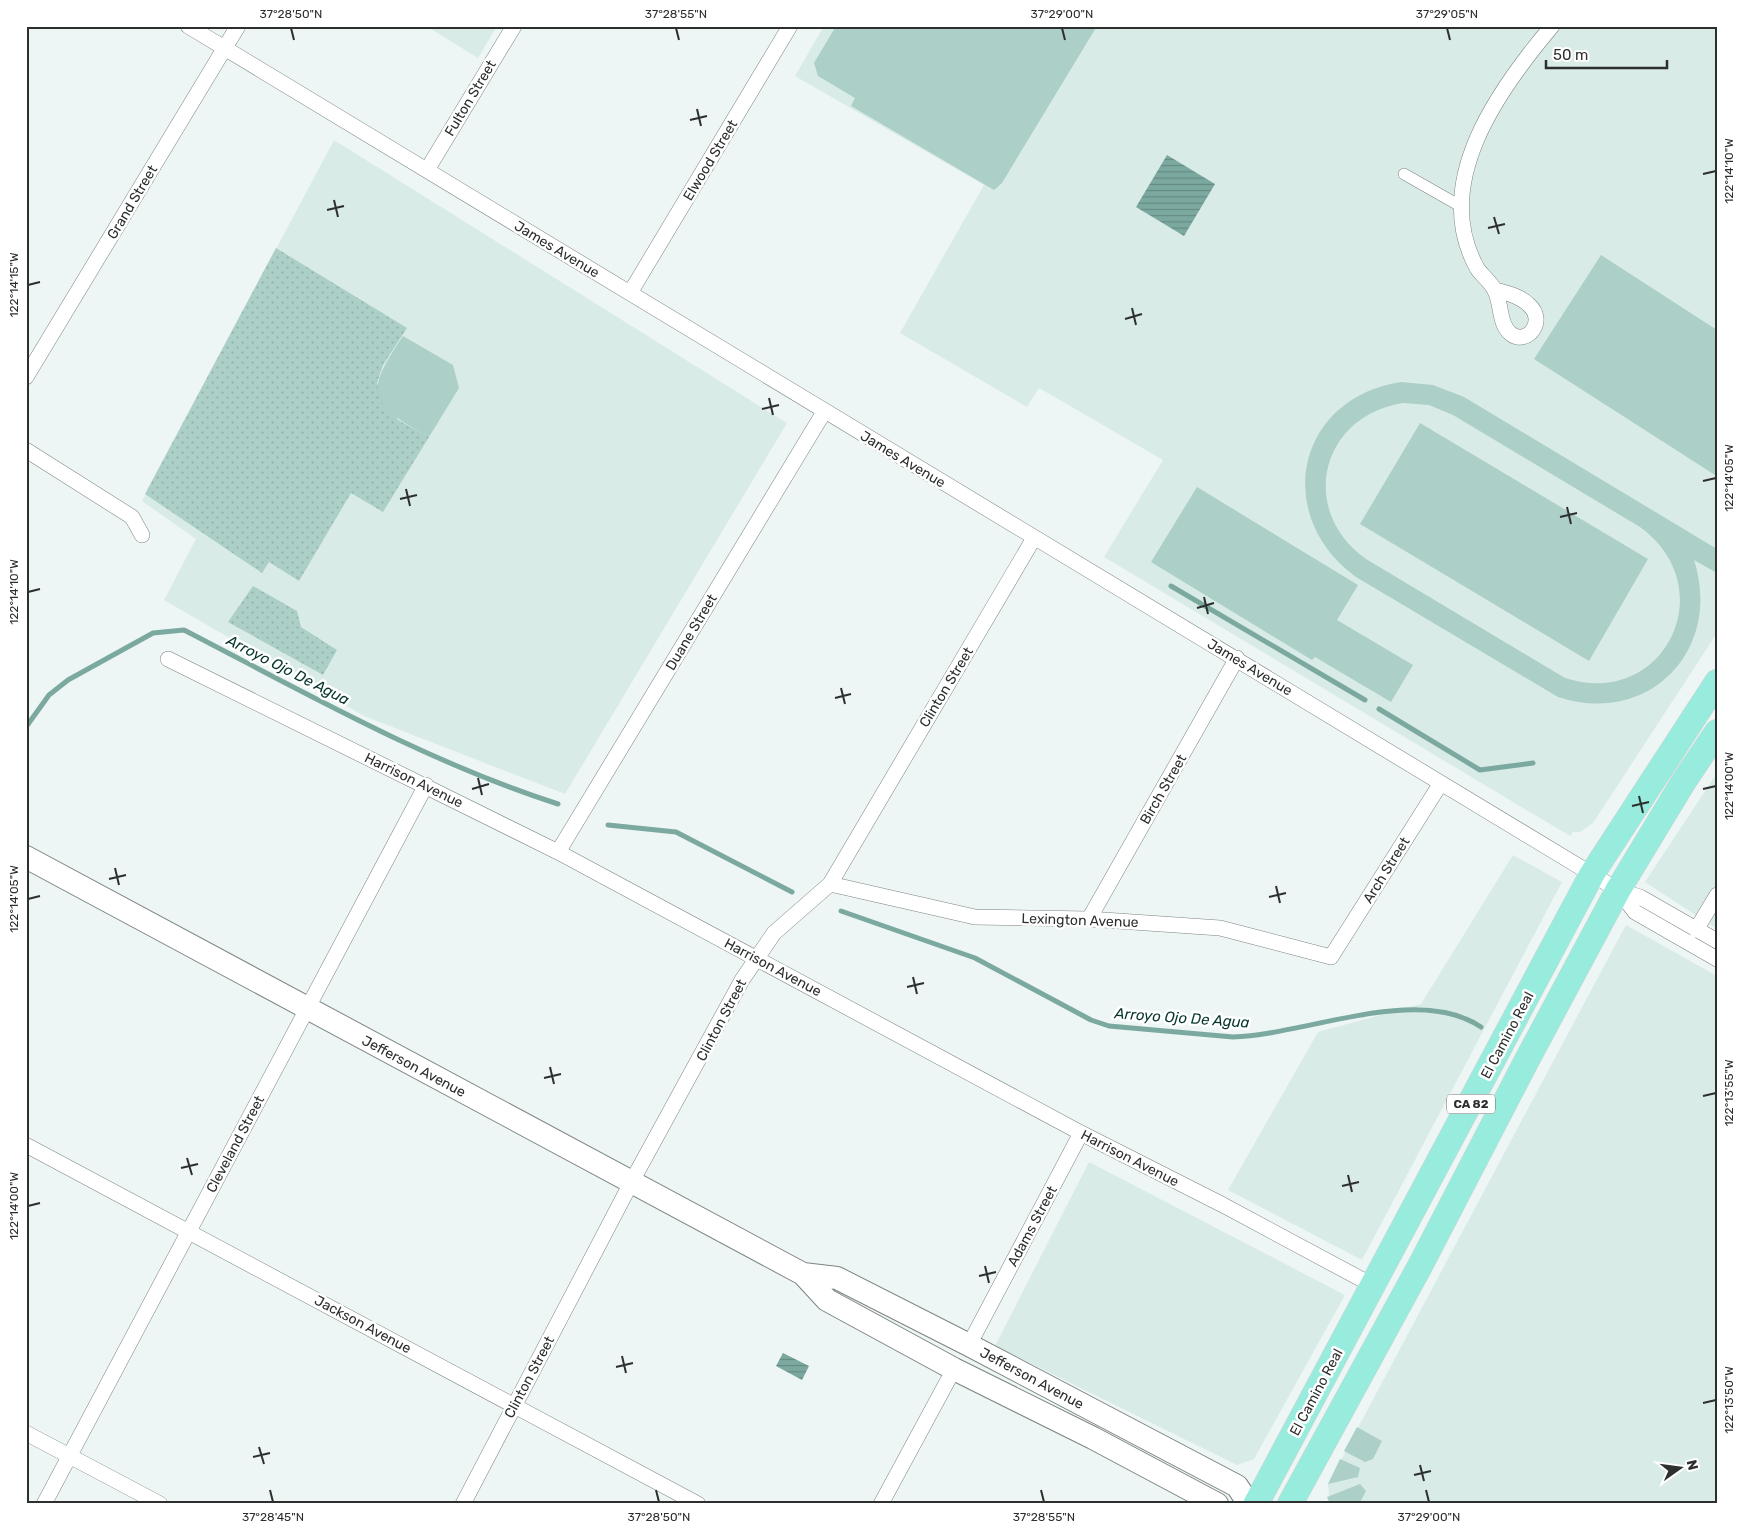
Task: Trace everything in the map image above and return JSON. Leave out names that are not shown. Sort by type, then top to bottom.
[{"type":"main road","name":"El Camino Real","points":[[1256,1504],[1374,1286],[1592,874],[1717,682]]},
{"type":"main road","name":"El Camino Real","points":[[1290,1504],[1420,1266],[1618,890],[1717,732]]},
{"type":"main road","name":"Jefferson Avenue","points":[[26,857],[803,1274],[826,1300],[954,1369],[1217,1504]]},
{"type":"main road","name":"Jefferson Avenue","points":[[803,1274],[837,1278],[969,1345],[1236,1486],[1249,1504]]},
{"type":"main road","points":[[915,1348],[952,1351],[969,1345],[977,1365],[1004,1381],[1020,1402]]},
{"type":"street","name":"James Avenue","points":[[188,26],[781,383],[824,412],[1237,658],[1618,890],[1640,897],[1717,941]]},
{"type":"street","name":"Grand Street","points":[[26,378],[238,26]]},
{"type":"street","name":"Fulton Street","points":[[427,170],[514,26]]},
{"type":"street","name":"Elwood Street","points":[[630,293],[790,26]]},
{"type":"street","points":[[1495,290],[1477,268],[1463,224],[1462,207],[1468,161],[1477,134],[1531,51],[1552,26]]},
{"type":"street","points":[[1404,174],[1462,207]]},
{"type":"street","name":"Duane Street","points":[[558,852],[824,412]]},
{"type":"street","points":[[26,450],[132,516],[142,535]]},
{"type":"street","name":"Clinton Street","points":[[463,1504],[631,1183],[756,958],[774,934],[830,884],[1034,538]]},
{"type":"street","name":"Harrison Avenue","points":[[168,658],[558,852],[1081,1133],[1223,1205],[1374,1286]]},
{"type":"street","name":"Birch Street","points":[[1089,919],[1237,658]]},
{"type":"street","name":"Arch Street","points":[[1331,957],[1441,783]]},
{"type":"street","name":"Cleveland Street","points":[[44,1504],[426,785]]},
{"type":"street","name":"Lexington Avenue","points":[[830,884],[975,917],[1089,919],[1220,928],[1331,957]]},
{"type":"street","name":"James Avenue","points":[[1618,890],[1635,912],[1717,959]]},
{"type":"street","points":[[1696,930],[1717,895]]},
{"type":"street","name":"Adams Street","points":[[969,1345],[1081,1133]]},
{"type":"street","name":"Jackson Avenue","points":[[26,1145],[698,1504]]},
{"type":"street","points":[[881,1504],[954,1369]]},
{"type":"street","points":[[26,1433],[160,1504]]},
{"type":"shaded area","points":[[426,26],[497,26],[478,58]]},
{"type":"shaded area","points":[[824,26],[1717,26],[1717,633],[1593,823],[1580,832],[1573,832],[1570,836],[1104,557],[1163,460],[1039,388],[1027,407],[900,333],[984,185],[795,76]]},
{"type":"shaded area","points":[[836,26],[1097,26],[1002,183],[994,190],[851,106],[855,98],[818,76],[814,63]]},
{"type":"shaded area","points":[[334,140],[787,423],[565,794],[364,716],[164,600],[196,539],[142,501]]},
{"type":"shaded area","points":[[1167,155],[1215,184],[1184,236],[1136,207]]},
{"type":"shaded area","points":[[276,248],[407,328],[383,365],[377,383],[398,420],[429,437],[383,512],[351,493],[299,581],[269,562],[262,573],[145,494]]},
{"type":"shaded area","points":[[1601,255],[1717,330],[1717,472],[1715,475],[1534,359]]},
{"type":"shaded area","points":[[403,336],[453,365],[459,388],[429,437],[394,415],[378,396],[378,384],[382,371]]},
{"type":"shaded area","points":[[1401,382],[1433,385],[1464,397],[1717,549],[1717,573],[1694,560],[1700,593],[1698,624],[1688,651],[1671,674],[1649,691],[1622,701],[1591,703],[1558,697],[1356,577],[1330,552],[1313,523],[1306,493],[1308,463],[1318,435],[1338,411],[1365,392]],"holes":[[[1403,403],[1429,405],[1453,415],[1640,527],[1665,552],[1678,581],[1679,610],[1671,637],[1654,660],[1630,676],[1600,683],[1565,678],[1366,559],[1345,539],[1331,516],[1326,492],[1328,468],[1337,445],[1353,426],[1375,411]]]},
{"type":"shaded area","points":[[1420,423],[1648,559],[1589,661],[1360,524]]},
{"type":"shaded area","points":[[1197,487],[1358,585],[1337,620],[1413,665],[1391,702],[1315,657],[1312,660],[1151,562]]},
{"type":"shaded area","points":[[253,586],[297,611],[301,627],[337,650],[323,675],[228,622]]},
{"type":"shaded area","points":[[1717,773],[1717,929],[1645,882]]},
{"type":"shaded area","points":[[1513,855],[1562,882],[1362,1260],[1228,1190],[1318,1032],[1421,1004]]},
{"type":"shaded area","points":[[1626,925],[1717,976],[1717,1504],[1330,1504],[1328,1484]]},
{"type":"shaded area","points":[[1089,1162],[1345,1295],[1254,1459],[1237,1465],[995,1346]]},
{"type":"shaded area","points":[[783,1353],[809,1366],[802,1380],[776,1366]]},
{"type":"shaded area","points":[[1357,1427],[1382,1441],[1373,1459],[1365,1462],[1344,1451]]},
{"type":"shaded area","points":[[1340,1459],[1360,1468],[1358,1477],[1328,1484]]},
{"type":"shaded area","points":[[1360,1484],[1366,1491],[1359,1504],[1330,1504],[1327,1497]]},
{"type":"waterway","points":[[1171,586],[1365,700]]},
{"type":"waterway","name":"Arroyo Ojo De Agua","points":[[26,727],[49,695],[68,680],[153,633],[184,630],[321,702],[414,747],[461,768],[558,804]]},
{"type":"waterway","points":[[1379,709],[1480,770],[1533,763]]},
{"type":"waterway","name":"Arroyo Ojo De Agua","points":[[608,825],[676,832],[792,892]]},
{"type":"waterway","name":"Arroyo Ojo De Agua","points":[[841,911],[975,958],[1091,1020],[1109,1026],[1233,1037],[1293,1029],[1360,1015],[1426,1010],[1455,1015],[1481,1027]]}]
